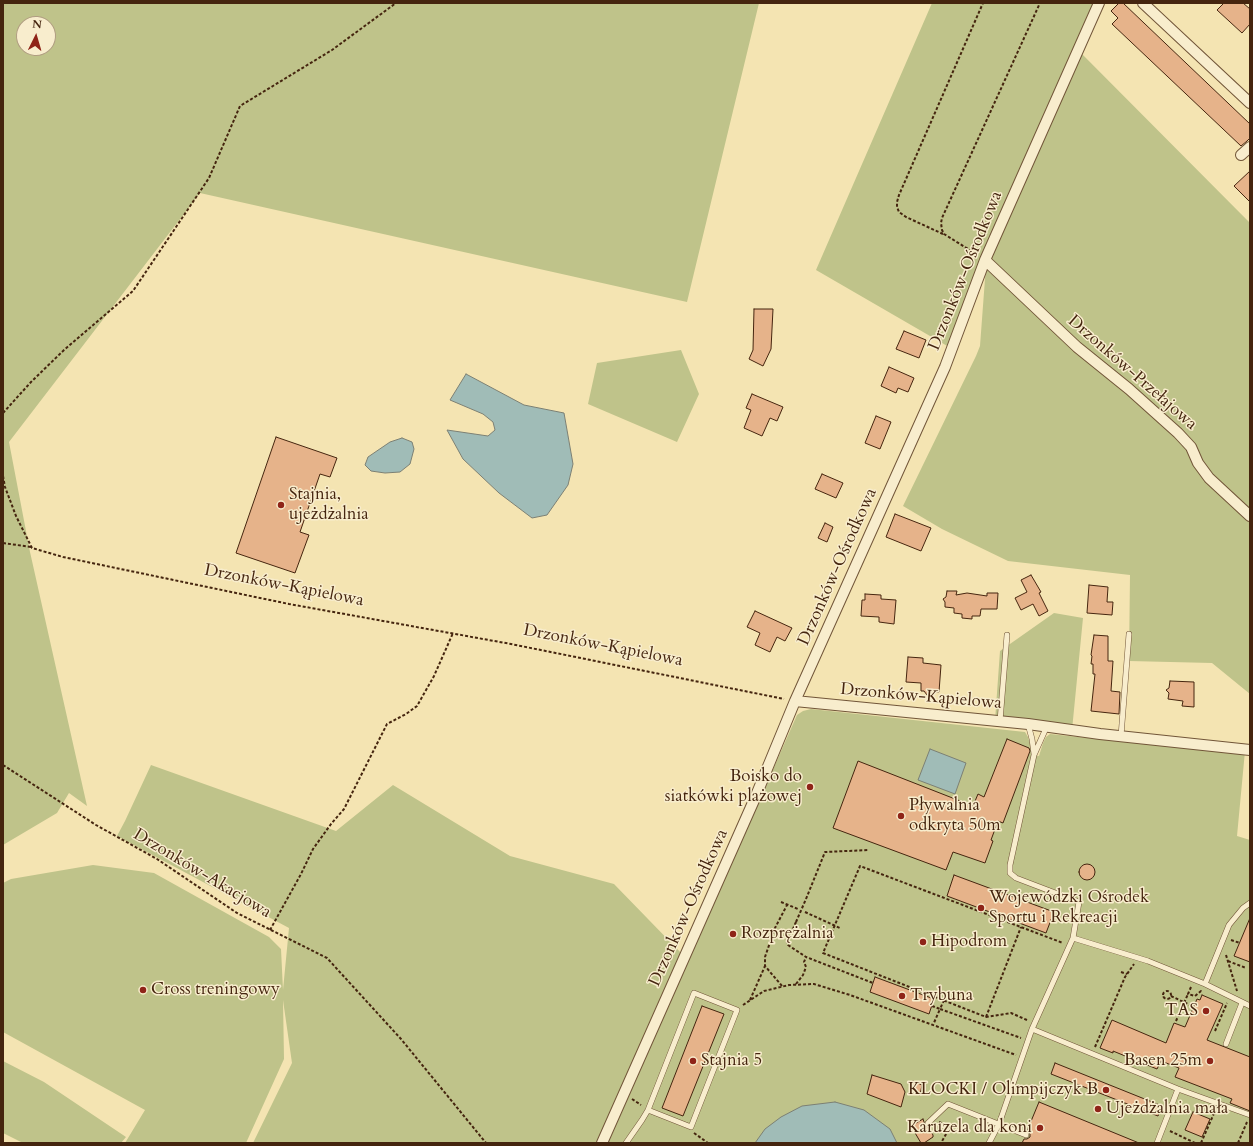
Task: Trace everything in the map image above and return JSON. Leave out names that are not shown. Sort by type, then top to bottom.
[{"type":"street","name":"Drzonków-Ośrodkowa","points":[[602,1143],[755,798],[795,701],[945,368],[985,260],[1099,3]]},
{"type":"street","points":[[1144,3],[1250,103]]},
{"type":"street","points":[[1241,155],[1250,147]]},
{"type":"street","name":"Drzonków-Przełajowa","points":[[985,260],[1076,348],[1129,389],[1178,433],[1191,447],[1198,463],[1209,478],[1250,516]]},
{"type":"street","name":"Drzonków-Kąpielowa","points":[[795,701],[1047,726],[1121,736],[1250,750]]},
{"type":"lane","points":[[1121,736],[1129,634]]},
{"type":"lane","points":[[1000,721],[1007,635]]},
{"type":"lane","points":[[1028,724],[1034,755]]},
{"type":"lane","points":[[989,1143],[999,1124],[1032,1029],[1073,938],[1079,902],[1016,878],[1010,874],[1010,864],[1034,755],[1047,726]]},
{"type":"lane","points":[[1205,984],[1229,925],[1243,908],[1250,903]]},
{"type":"lane","points":[[1073,938],[1148,961],[1205,984],[1250,1006]]},
{"type":"lane","points":[[626,1143],[648,1110],[694,993],[737,1010],[691,1126],[648,1110]]},
{"type":"lane","points":[[1226,1044],[1242,1003]]},
{"type":"lane","points":[[1032,1029],[1178,1089],[1250,1115]]},
{"type":"lane","points":[[1158,1143],[1178,1089]]},
{"type":"lane","points":[[928,1124],[948,1104],[1026,1135]]},
{"type":"path","points":[[3,413],[30,382],[64,350],[133,291],[209,178],[240,106],[332,50],[396,3]]},
{"type":"path","points":[[983,3],[899,194],[897,207],[899,212],[906,217],[944,234],[985,260]]},
{"type":"path","points":[[944,234],[942,230],[942,218],[1040,3]]},
{"type":"path","points":[[3,476],[5,487],[16,516],[32,548]]},
{"type":"path","name":"Drzonków-Kąpielowa","points":[[3,543],[289,604],[511,644],[795,701]]},
{"type":"path","points":[[270,930],[313,849],[344,809],[387,724],[406,714],[417,706],[434,676],[453,634]]},
{"type":"path","name":"Drzonków-Akacjowa","points":[[3,765],[96,825],[157,859],[237,913],[327,958],[401,1039],[486,1143]]},
{"type":"path","points":[[869,850],[825,852],[787,942],[788,945],[806,957],[873,983]]},
{"type":"path","points":[[1035,1023],[1010,1013],[986,1016],[823,954],[860,866],[1070,945]]},
{"type":"path","points":[[781,902],[798,910]]},
{"type":"path","points":[[750,1001],[766,966],[765,957],[768,945],[787,905]]},
{"type":"path","points":[[805,912],[840,928]]},
{"type":"path","points":[[986,1016],[1021,927]]},
{"type":"path","points":[[1231,940],[1240,943]]},
{"type":"path","points":[[1222,942],[1236,990],[1240,996]]},
{"type":"path","points":[[796,985],[803,975],[806,967],[804,962],[806,957]]},
{"type":"path","points":[[1228,961],[1246,968]]},
{"type":"path","points":[[1092,1054],[1127,974],[1134,963]]},
{"type":"path","points":[[766,966],[782,986]]},
{"type":"path","points":[[1121,972],[1127,974]]},
{"type":"path","points":[[737,1010],[764,991],[782,986],[814,984],[850,995],[1022,1057]]},
{"type":"path","points":[[1171,996],[1166,999],[1163,996],[1163,993],[1165,991],[1169,991],[1171,996],[1194,1007]]},
{"type":"path","points":[[1176,1021],[1188,992],[1195,996],[1201,991],[1208,994]]},
{"type":"path","points":[[1215,1031],[1230,997]]},
{"type":"path","points":[[933,1025],[944,1000]]},
{"type":"path","points":[[1221,1000],[1227,1003]]},
{"type":"path","points":[[932,1006],[1028,1040]]},
{"type":"path","points":[[624,1094],[648,1110]]},
{"type":"path","points":[[1202,1143],[1217,1108]]},
{"type":"path","points":[[933,1119],[950,1127],[941,1143]]},
{"type":"path","points":[[1238,1143],[1247,1122]]},
{"type":"path","points":[[691,1126],[694,1134],[708,1143]]},
{"type":"path","points":[[1163,1128],[1195,1143]]},
{"type":"green space","points":[[3,3],[759,3],[687,302],[200,193],[9,442],[30,552],[87,806],[69,793],[57,813],[3,845]]},
{"type":"green space","points":[[932,3],[1096,3],[1076,48],[1250,223],[1250,694],[1212,663],[1129,661],[1130,575],[1008,561],[942,529],[903,506],[980,346],[987,252],[949,347],[816,270]]},
{"type":"green space","points":[[681,350],[699,394],[677,442],[588,404],[597,363]]},
{"type":"green space","points":[[1054,613],[1083,618],[1072,730],[995,721],[1000,651]]},
{"type":"green space","name":"Wojewódzki Ośrodek Sportu i Rekreacji","points":[[811,709],[1025,732],[1032,749],[1031,754],[1039,756],[1046,737],[1050,734],[1211,751],[1245,751],[1237,836],[1250,840],[1250,1143],[608,1143],[797,715],[803,711]]},
{"type":"green space","points":[[151,765],[336,831],[393,785],[510,856],[614,884],[682,954],[596,1143],[253,1143],[292,1063],[283,1000],[284,1059],[246,1143],[125,1143],[145,1110],[3,1032],[3,883],[11,879],[93,865],[154,873],[269,937],[281,949],[283,990],[289,928],[117,836]]},
{"type":"green space","points":[[3,1061],[44,1082],[126,1137],[121,1143],[23,1143],[3,1133]]},
{"type":"water","points":[[466,374],[524,405],[564,413],[573,464],[568,485],[547,515],[532,518],[499,493],[463,459],[447,430],[488,436],[495,430],[493,422],[483,414],[450,400]]},
{"type":"water","points":[[402,438],[412,442],[414,449],[410,464],[400,472],[385,473],[371,471],[365,465],[368,457],[390,442]]},
{"type":"water","points":[[930,749],[966,763],[955,794],[918,780]]},
{"type":"water","points":[[835,1102],[864,1110],[890,1129],[897,1143],[755,1143],[765,1129],[781,1117],[802,1106]]},
{"type":"building","points":[[1119,3],[1123,3],[1250,124],[1250,138],[1247,141],[1241,146],[1112,24],[1118,18],[1111,11]]},
{"type":"building","points":[[1224,3],[1243,3],[1250,9],[1250,24],[1242,33],[1217,10]]},
{"type":"building","points":[[1250,171],[1250,202],[1234,186]]},
{"type":"building","points":[[754,309],[773,309],[771,349],[763,366],[749,359],[753,350]]},
{"type":"building","points":[[904,331],[926,340],[919,358],[896,349]]},
{"type":"building","points":[[889,367],[914,378],[908,392],[898,388],[896,393],[881,386]]},
{"type":"building","points":[[752,394],[783,407],[777,421],[770,418],[762,436],[744,428],[751,410],[746,408]]},
{"type":"building","points":[[876,416],[891,422],[880,449],[865,443]]},
{"type":"building","name":"Stajnia, ujeżdżalnia","points":[[276,437],[337,458],[330,477],[320,474],[300,532],[309,535],[295,573],[236,553]]},
{"type":"building","points":[[822,474],[843,483],[836,498],[815,489]]},
{"type":"building","points":[[895,514],[931,528],[921,551],[886,537]]},
{"type":"building","points":[[825,523],[833,527],[827,542],[818,538]]},
{"type":"building","points":[[1031,575],[1041,592],[1039,593],[1048,611],[1039,616],[1033,604],[1021,610],[1015,598],[1027,592],[1021,580]]},
{"type":"building","points":[[1089,585],[1108,587],[1107,602],[1113,602],[1112,615],[1087,613]]},
{"type":"building","points":[[947,591],[957,591],[956,595],[967,593],[987,596],[987,593],[998,593],[997,609],[981,609],[980,616],[972,616],[972,619],[962,618],[962,614],[954,613],[954,608],[945,607],[945,602],[943,599],[946,597]]},
{"type":"building","points":[[865,594],[881,595],[881,599],[896,600],[894,624],[879,622],[879,617],[861,616],[862,600],[865,600]]},
{"type":"building","points":[[755,611],[792,628],[785,641],[777,637],[770,652],[755,645],[760,633],[747,627]]},
{"type":"building","points":[[1094,635],[1108,636],[1108,661],[1113,661],[1111,691],[1120,692],[1119,714],[1091,711],[1095,674],[1093,674],[1093,664],[1091,664]]},
{"type":"building","points":[[908,657],[923,658],[923,663],[941,665],[939,692],[936,692],[930,699],[924,691],[921,691],[921,683],[906,682]]},
{"type":"building","points":[[1170,681],[1194,682],[1194,707],[1182,706],[1183,701],[1168,699],[1169,693],[1166,690],[1169,688]]},
{"type":"building","name":"Pływalnia odkryta 50m","points":[[1007,739],[1029,748],[1030,751],[1003,823],[998,821],[985,863],[953,852],[946,870],[833,828],[858,761],[973,806],[978,794],[984,797]]},
{"type":"building","points":[[1087,864],[1094,869],[1095,872],[1090,879],[1087,880],[1080,875],[1079,872],[1084,865]]},
{"type":"building","points":[[954,875],[1054,912],[1046,933],[947,896]]},
{"type":"building","points":[[1250,918],[1250,962],[1234,956]]},
{"type":"building","name":"Trybuna","points":[[875,977],[934,999],[929,1014],[870,992]]},
{"type":"building","points":[[1202,995],[1223,1004],[1207,1040],[1250,1057],[1250,1111],[1230,1103],[1232,1099],[1175,1077],[1179,1068],[1161,1061],[1157,1069],[1113,1051],[1113,1053],[1100,1048],[1112,1020],[1166,1043],[1174,1023],[1185,1027],[1197,999],[1200,1000]]},
{"type":"building","name":"Stajnia 5","points":[[702,1006],[724,1014],[683,1116],[662,1108]]},
{"type":"building","name":"KLOCKI / Olimpijczyk B","points":[[1055,1063],[1162,1106],[1158,1116],[1051,1074]]},
{"type":"building","points":[[872,1075],[901,1084],[905,1092],[901,1107],[867,1094]]},
{"type":"building","points":[[913,1081],[922,1085],[920,1095],[910,1091]]},
{"type":"building","points":[[1039,1102],[1139,1143],[1022,1143],[1024,1139],[1030,1137],[1030,1134],[1027,1131]]},
{"type":"building","points":[[1193,1112],[1210,1119],[1202,1137],[1185,1130]]},
{"type":"building","points":[[923,1119],[933,1137],[924,1143],[921,1143],[911,1126]]},
{"type":"place","name":"Stajnia, ujeżdżalnia","points":[[281,505]]},
{"type":"place","name":"Boisko do siatkówki plażowej","points":[[810,787]]},
{"type":"place","name":"Pływalnia odkryta 50m","points":[[901,816]]},
{"type":"place","name":"Wojewódzki Ośrodek Sportu i Rekreacji","points":[[981,908]]},
{"type":"place","name":"Rozprężalnia","points":[[733,934]]},
{"type":"place","name":"Hipodrom","points":[[923,942]]},
{"type":"place","name":"Cross treningowy","points":[[143,990]]},
{"type":"place","name":"Trybuna","points":[[902,996]]},
{"type":"place","name":"TAS","points":[[1206,1011]]},
{"type":"place","name":"Stajnia 5","points":[[693,1061]]},
{"type":"place","name":"Basen 25m","points":[[1210,1061]]},
{"type":"place","name":"KLOCKI / Olimpijczyk B","points":[[1106,1090]]},
{"type":"place","name":"Ujeżdżalnia mała","points":[[1098,1109]]},
{"type":"place","name":"Karuzela dla koni","points":[[1040,1128]]}]
